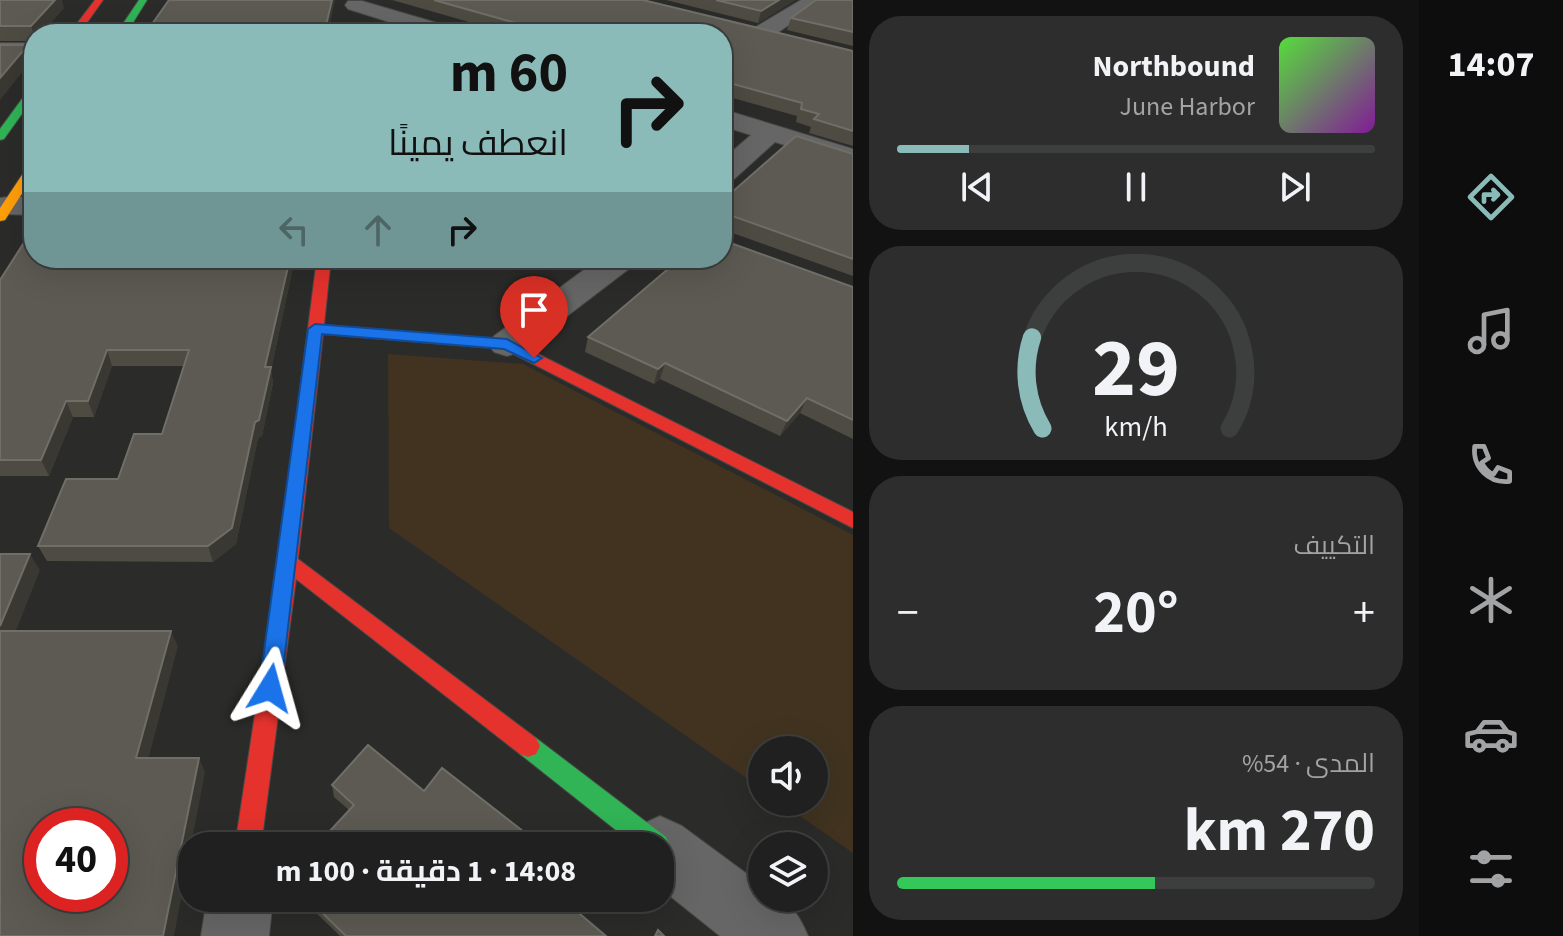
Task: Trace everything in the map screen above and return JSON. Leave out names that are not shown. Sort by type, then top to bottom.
[{"type":"street","points":[[81,24],[99,0]]},
{"type":"street","points":[[127,24],[143,0]]},
{"type":"street","points":[[792,41],[754,32],[815,0]]},
{"type":"street","points":[[355,8],[413,24]]},
{"type":"street","points":[[0,50],[24,50]]},
{"type":"street","points":[[0,137],[24,104]]},
{"type":"street","points":[[732,120],[853,158]]},
{"type":"street","points":[[732,166],[770,132]]},
{"type":"street","points":[[14,210],[24,188]]},
{"type":"street","points":[[250,832],[288,562],[323,268]]},
{"type":"street","points":[[507,344],[609,268]]},
{"type":"street","points":[[315,329],[507,344],[853,521]]},
{"type":"street","points":[[288,562],[639,832]]},
{"type":"street","points":[[674,859],[774,936]]},
{"type":"street","points":[[235,936],[238,912]]},
{"type":"shaded area","points":[[388,354],[523,364],[853,535],[853,853],[828,836],[828,832],[823,832],[800,816],[828,816],[828,736],[748,736],[748,779],[389,528]]},
{"type":"building","points":[[0,0],[55,0],[33,24],[0,26]]},
{"type":"building","points":[[169,0],[332,0],[326,24],[152,24]]},
{"type":"building","points":[[434,0],[643,0],[853,51],[853,131],[814,119],[819,114],[801,109],[802,103],[732,84],[732,24],[519,24]]},
{"type":"building","points":[[716,0],[779,0],[761,11]]},
{"type":"building","points":[[816,0],[853,0],[853,32],[791,18]]},
{"type":"building","points":[[0,45],[24,45],[24,50],[0,78]]},
{"type":"building","points":[[796,136],[853,154],[853,259],[732,216],[732,192]]},
{"type":"building","points":[[24,243],[24,268],[288,268],[265,367],[271,367],[259,420],[255,422],[232,528],[208,546],[38,546],[66,479],[118,479],[134,434],[162,434],[189,350],[107,350],[88,401],[66,401],[41,460],[0,460],[0,280]]},
{"type":"building","points":[[732,244],[853,287],[853,420],[807,398],[787,421],[665,363],[658,369],[588,337],[669,268],[732,268]]},
{"type":"building","points":[[0,554],[30,554],[0,626]]},
{"type":"building","points":[[0,631],[171,631],[136,758],[199,758],[184,832],[178,832],[178,862],[163,936],[0,936]]},
{"type":"building","points":[[368,745],[424,791],[442,768],[524,832],[329,832],[354,805],[332,785]]},
{"type":"building","points":[[321,912],[578,912],[606,936],[346,936]]},
{"type":"traffic: fast","points":[[127,24],[143,0]]},
{"type":"traffic: fast","points":[[0,137],[24,104]]},
{"type":"traffic: fast","points":[[528,746],[639,832]]},
{"type":"traffic: slow","points":[[0,217],[24,181]]},
{"type":"traffic: jam","points":[[81,24],[99,0]]},
{"type":"traffic: jam","points":[[250,832],[288,562],[323,268]]},
{"type":"traffic: jam","points":[[315,329],[507,344],[853,521]]},
{"type":"traffic: jam","points":[[288,562],[528,746]]},
{"type":"route","points":[[270,688],[315,329],[507,344],[534,358]]}]
